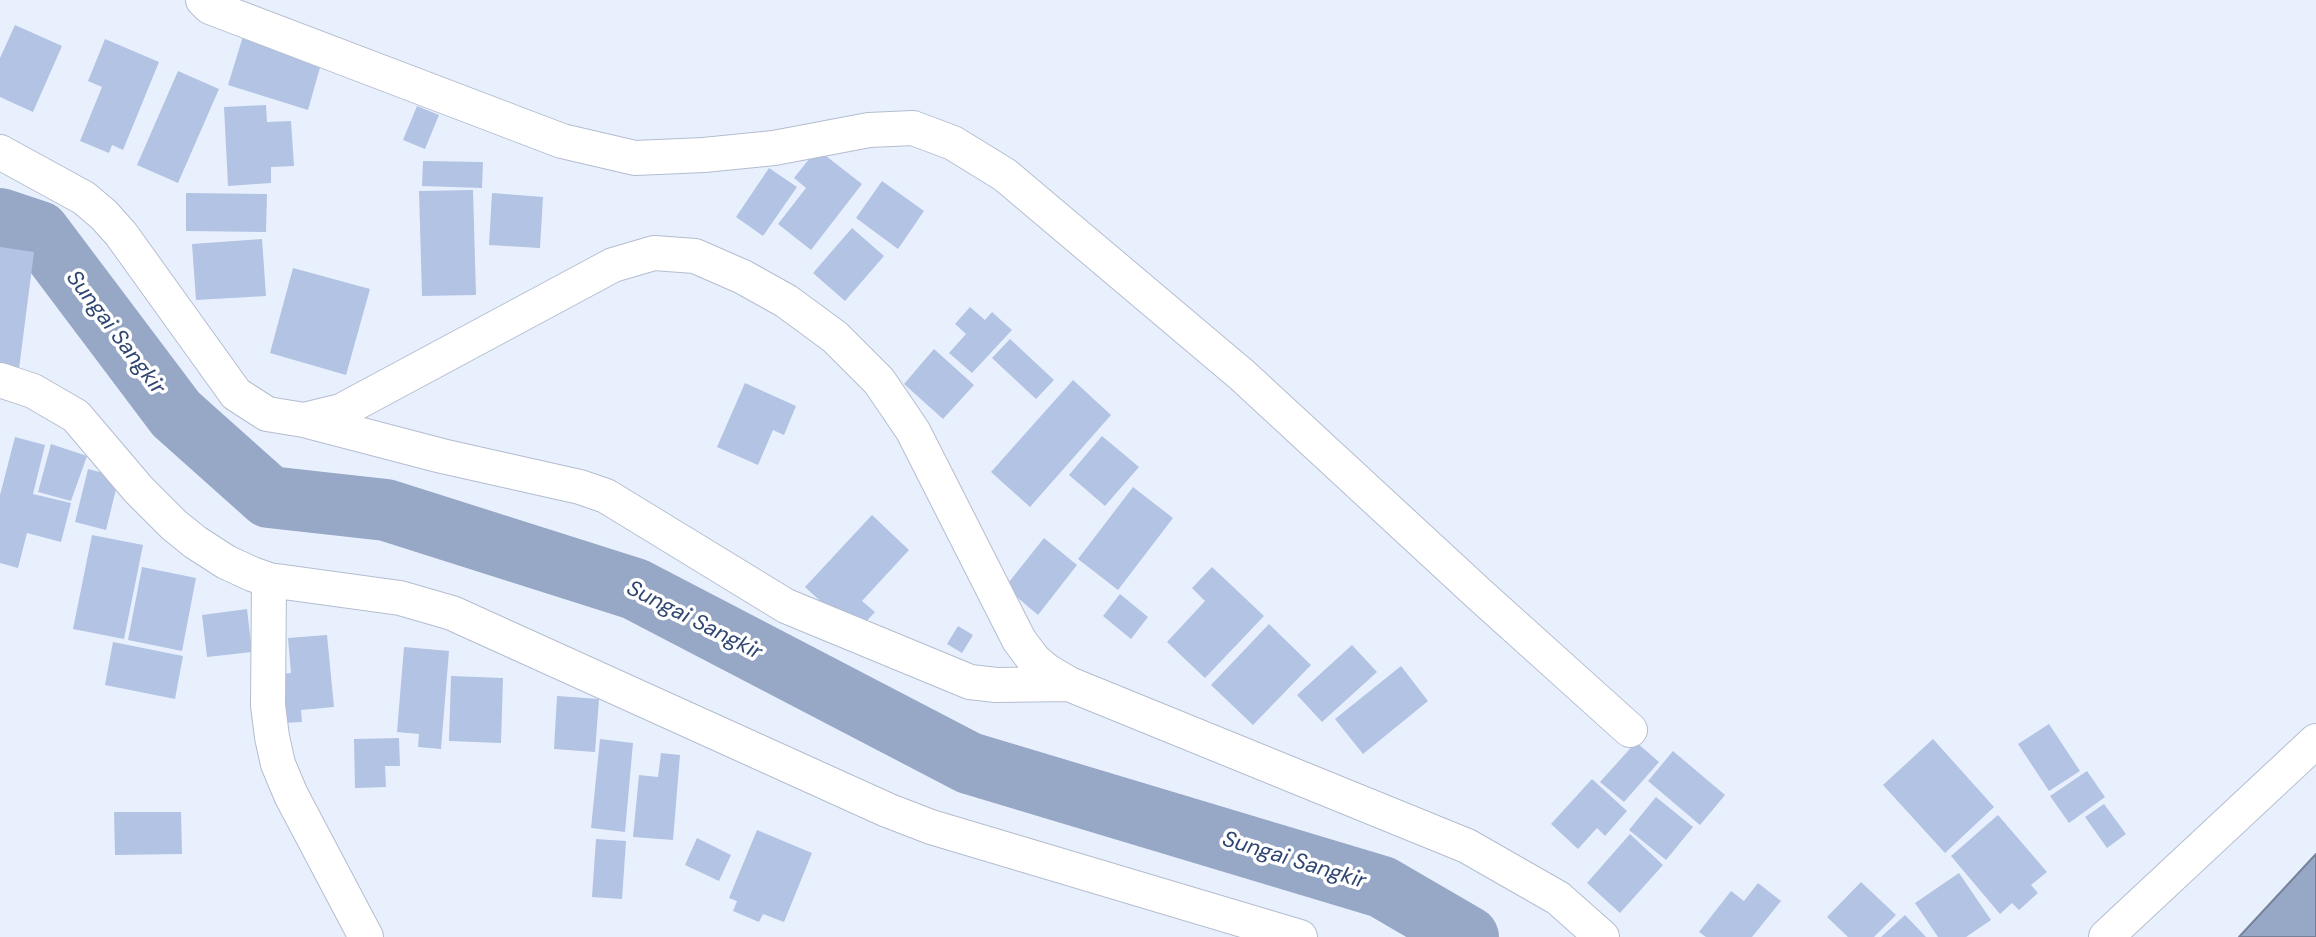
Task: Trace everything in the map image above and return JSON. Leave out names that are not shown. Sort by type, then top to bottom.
[{"type":"street","points":[[203,0],[210,7],[562,141],[635,158],[774,148],[869,130],[913,128],[953,143],[1005,175],[1242,375],[1630,730]]},
{"type":"street","points":[[0,152],[71,190],[104,215],[121,234],[236,394],[267,414],[304,420],[442,456],[580,487],[606,496],[786,606],[970,682],[996,685],[1069,684]]},
{"type":"street","points":[[304,420],[341,411],[613,265],[654,253],[695,256],[743,277],[786,301],[835,337],[879,381],[913,431],[1019,640],[1034,660],[1069,684],[1467,846],[1558,898],[1602,937]]},
{"type":"street","points":[[0,380],[33,391],[76,416],[138,489],[174,525],[226,562],[269,580],[400,598],[452,613],[916,822],[1300,937]]},
{"type":"street","points":[[269,580],[268,705],[278,764],[291,795],[366,937]]},
{"type":"street","points":[[2106,937],[2316,741]]},
{"type":"water","points":[[2316,854],[2316,937],[2239,937]]},
{"type":"building","points":[[15,25],[62,46],[33,112],[0,97],[0,58]]},
{"type":"building","points":[[244,33],[323,57],[308,110],[228,85]]},
{"type":"building","points":[[105,39],[159,62],[123,150],[112,145],[109,153],[80,141],[102,87],[88,81]]},
{"type":"building","points":[[178,71],[219,89],[178,183],[137,165]]},
{"type":"building","points":[[266,105],[267,122],[291,121],[294,166],[271,167],[271,183],[228,186],[224,107]]},
{"type":"building","points":[[417,106],[439,115],[425,149],[403,140]]},
{"type":"building","points":[[817,149],[862,184],[811,250],[778,224],[806,188],[794,178]]},
{"type":"building","points":[[423,161],[483,162],[482,188],[422,186]]},
{"type":"building","points":[[769,168],[797,187],[763,236],[736,217]]},
{"type":"building","points":[[882,181],[924,211],[898,249],[856,218]]},
{"type":"building","points":[[473,190],[476,295],[422,296],[419,191]]},
{"type":"building","points":[[186,193],[267,194],[266,232],[186,231]]},
{"type":"building","points":[[492,193],[543,197],[540,248],[489,245]]},
{"type":"building","points":[[852,228],[884,256],[845,301],[813,273]]},
{"type":"building","points":[[262,239],[266,296],[196,300],[192,244]]},
{"type":"building","points":[[0,247],[34,252],[19,369],[0,366]]},
{"type":"building","points":[[293,268],[370,289],[346,375],[270,353]]},
{"type":"building","points":[[970,307],[985,320],[992,312],[1012,330],[972,373],[949,353],[966,334],[955,324]]},
{"type":"building","points":[[1010,339],[1054,380],[1036,399],[992,358]]},
{"type":"building","points":[[934,349],[974,385],[943,419],[904,384]]},
{"type":"building","points":[[1073,380],[1111,415],[1030,507],[991,472]]},
{"type":"building","points":[[745,383],[796,406],[784,435],[773,430],[758,465],[717,447]]},
{"type":"building","points":[[1102,436],[1139,467],[1105,506],[1069,475]]},
{"type":"building","points":[[15,437],[45,445],[33,494],[71,503],[61,542],[27,533],[18,568],[0,563],[0,495]]},
{"type":"building","points":[[51,444],[87,456],[71,501],[38,492]]},
{"type":"building","points":[[88,469],[119,477],[106,530],[75,522]]},
{"type":"building","points":[[1133,487],[1173,518],[1118,590],[1078,559]]},
{"type":"building","points":[[872,515],[909,550],[862,601],[875,612],[860,628],[843,622],[805,587]]},
{"type":"building","points":[[92,535],[143,545],[124,639],[73,629]]},
{"type":"building","points":[[1044,538],[1077,565],[1038,615],[1005,587]]},
{"type":"building","points":[[142,567],[196,578],[182,651],[128,640]]},
{"type":"building","points":[[1212,567],[1264,616],[1205,678],[1167,642],[1205,601],[1192,588]]},
{"type":"building","points":[[1120,594],[1148,617],[1131,639],[1103,616]]},
{"type":"building","points":[[247,609],[252,652],[207,657],[202,615]]},
{"type":"building","points":[[1269,624],[1311,665],[1253,725],[1211,685]]},
{"type":"building","points":[[958,626],[973,635],[962,653],[947,644]]},
{"type":"building","points":[[327,635],[334,707],[301,710],[302,722],[283,723],[279,674],[291,673],[288,638]]},
{"type":"building","points":[[113,642],[183,656],[175,699],[105,685]]},
{"type":"building","points":[[1352,645],[1377,672],[1322,722],[1297,695]]},
{"type":"building","points":[[404,647],[449,651],[441,749],[418,747],[419,734],[397,732]]},
{"type":"building","points":[[1401,666],[1428,701],[1363,754],[1335,719]]},
{"type":"building","points":[[451,676],[503,678],[501,743],[449,741]]},
{"type":"building","points":[[557,696],[599,699],[595,752],[554,749]]},
{"type":"building","points":[[2049,724],[2080,771],[2049,791],[2018,744]]},
{"type":"building","points":[[399,738],[400,766],[385,766],[386,787],[355,788],[354,739]]},
{"type":"building","points":[[600,739],[633,743],[625,832],[591,828]]},
{"type":"building","points":[[1933,739],[1994,807],[1945,853],[1883,785]]},
{"type":"building","points":[[1636,742],[1659,762],[1624,802],[1600,782]]},
{"type":"building","points":[[1673,751],[1725,795],[1700,825],[1648,781]]},
{"type":"building","points":[[661,753],[680,755],[673,840],[633,837],[639,775],[658,777]]},
{"type":"building","points":[[2087,771],[2105,797],[2069,823],[2050,796]]},
{"type":"building","points":[[1592,779],[1627,811],[1605,836],[1597,828],[1578,849],[1551,824]]},
{"type":"building","points":[[1656,797],[1693,827],[1666,860],[1629,830]]},
{"type":"building","points":[[2104,804],[2126,834],[2107,848],[2085,817]]},
{"type":"building","points":[[114,812],[181,812],[182,854],[115,855]]},
{"type":"building","points":[[1998,815],[2047,872],[2031,885],[2038,893],[2019,910],[2012,903],[2000,914],[1951,856]]},
{"type":"building","points":[[757,830],[812,853],[784,922],[763,914],[759,922],[733,911],[737,901],[729,898]]},
{"type":"building","points":[[1630,834],[1663,865],[1620,913],[1587,883]]},
{"type":"building","points":[[697,838],[731,855],[719,881],[685,865]]},
{"type":"building","points":[[596,839],[626,841],[622,899],[592,897]]},
{"type":"building","points":[[1959,873],[1991,920],[1966,937],[1938,937],[1915,903]]},
{"type":"building","points":[[1861,882],[1896,915],[1874,937],[1848,937],[1827,917]]},
{"type":"building","points":[[1758,883],[1781,901],[1752,937],[1706,937],[1699,932],[1731,891],[1744,901]]},
{"type":"building","points":[[1905,915],[1926,937],[1881,937]]},
{"type":"waterway","name":"Sungai Sangkir","points":[[0,219],[39,232],[176,414],[269,497],[386,510],[635,589],[969,763],[1382,887],[1468,937]]}]
